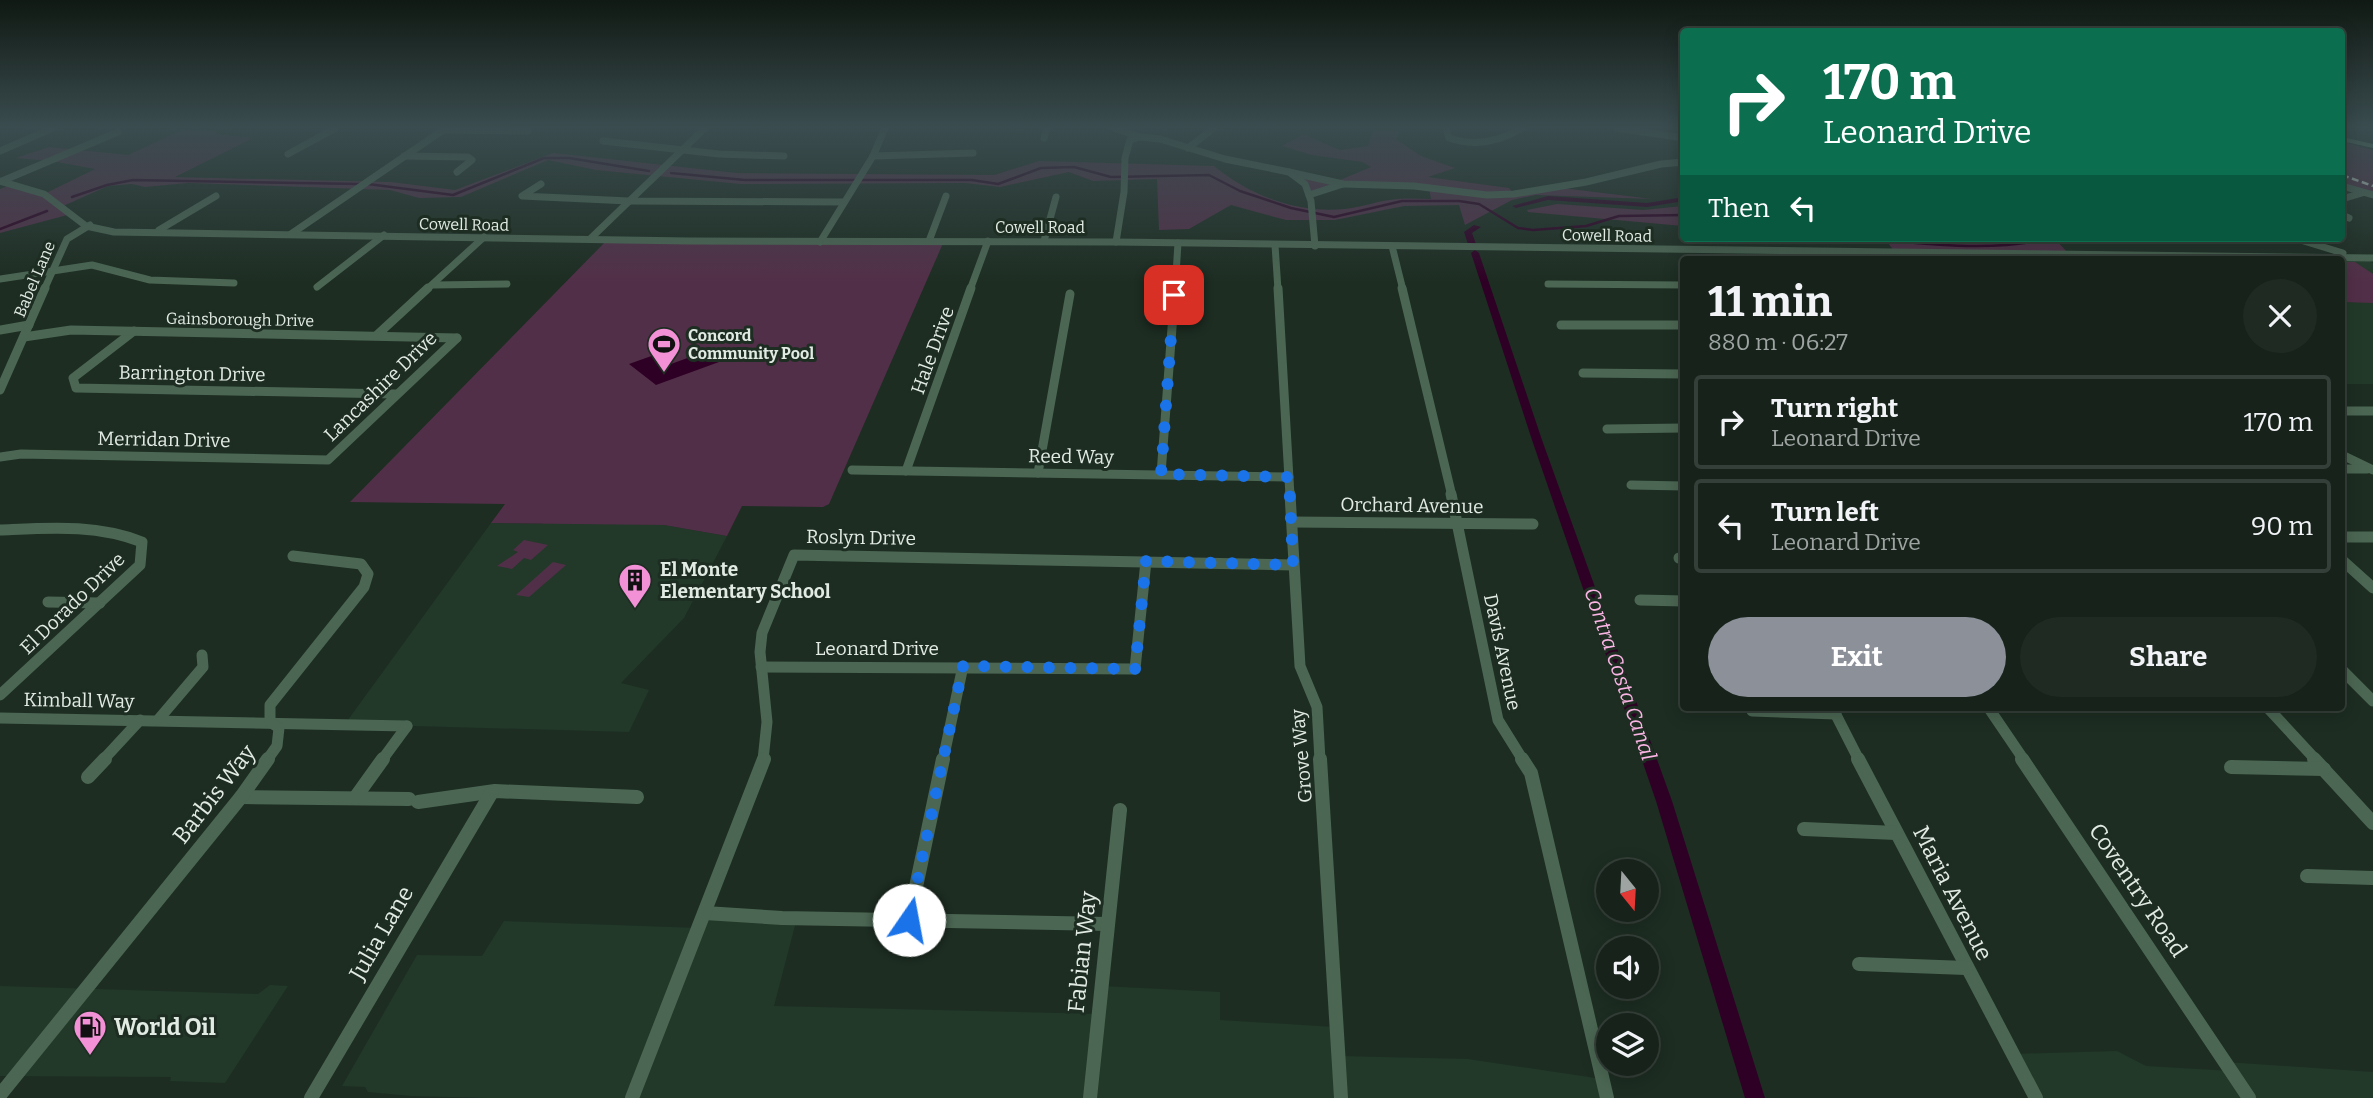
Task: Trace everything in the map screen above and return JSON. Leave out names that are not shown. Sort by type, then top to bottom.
[{"type":"street","points":[[294,232],[368,179]]},
{"type":"street","points":[[592,237],[653,179]]},
{"type":"street","points":[[821,240],[859,179]]},
{"type":"street","points":[[1116,242],[1125,179]]},
{"type":"street","points":[[1298,179],[1305,184],[1309,195],[1315,246]]},
{"type":"street","points":[[1320,179],[1343,184],[1414,186],[1488,195],[1514,194],[1598,179]]},
{"type":"street","name":"Cowell Road","points":[[1,181],[44,194],[86,226],[114,232],[159,230],[484,237],[2261,256]]},
{"type":"street","points":[[541,184],[522,196],[629,201],[844,202]]},
{"type":"street","points":[[1309,195],[1343,184]]},
{"type":"street","points":[[2345,187],[2373,195]]},
{"type":"street","points":[[2345,198],[2364,192]]},
{"type":"street","points":[[159,230],[216,196]]},
{"type":"street","points":[[929,241],[946,196]]},
{"type":"street","points":[[1044,241],[1056,197]]},
{"type":"street","name":"Babel Lane","points":[[0,389],[66,239],[86,226]]},
{"type":"street","points":[[317,287],[384,235]]},
{"type":"street","points":[[377,335],[484,237]]},
{"type":"street","name":"Hale Drive","points":[[906,471],[988,241]]},
{"type":"street","points":[[2307,242],[2356,257]]},
{"type":"street","points":[[1161,474],[1178,243]]},
{"type":"street","name":"Grove Way","points":[[1275,245],[1300,666],[1317,707],[1341,1098]]},
{"type":"street","name":"Davis Avenue","points":[[1392,246],[1458,523],[1499,720],[1531,773],[1606,1098]]},
{"type":"street","points":[[1688,250],[1693,256]]},
{"type":"street","name":"Cowell Road","points":[[2345,257],[2373,258]]},
{"type":"street","points":[[0,279],[92,265],[149,280],[234,283]]},
{"type":"street","points":[[433,285],[507,284]]},
{"type":"street","points":[[1548,284],[1680,285]]},
{"type":"street","points":[[1038,472],[1070,294]]},
{"type":"street","points":[[1561,324],[1680,325]]},
{"type":"street","points":[[0,330],[29,325]]},
{"type":"street","name":"Gainsborough Drive","points":[[24,337],[71,330],[457,338]]},
{"type":"street","name":"Barrington Drive","points":[[134,331],[73,378],[76,388],[395,394]]},
{"type":"street","name":"Lancashire Drive","points":[[328,460],[457,338]]},
{"type":"street","points":[[1583,373],[1680,374]]},
{"type":"street","points":[[2345,411],[2373,411]]},
{"type":"street","points":[[1607,429],[1680,428]]},
{"type":"street","name":"Merridan Drive","points":[[0,457],[21,454],[328,460]]},
{"type":"street","points":[[2345,456],[2373,470]]},
{"type":"street","points":[[2345,469],[2373,470]]},
{"type":"street","name":"Reed Way","points":[[852,470],[1289,477]]},
{"type":"street","points":[[1631,485],[1680,486]]},
{"type":"street","name":"Orchard Avenue","points":[[1292,522],[1533,524]]},
{"type":"street","name":"El Dorado Drive","points":[[0,530],[89,528],[120,532],[142,542],[140,565],[0,695]]},
{"type":"street","points":[[2345,537],[2373,537]]},
{"type":"street","name":"Roslyn Drive","points":[[632,1098],[705,913],[714,883],[763,764],[767,722],[761,667],[762,632],[794,555],[1293,565]]},
{"type":"street","name":"Barbis Way","points":[[0,1095],[241,797],[277,746],[279,728],[270,722],[270,705],[364,587],[368,574],[361,564],[293,556]]},
{"type":"street","name":"Leonard Drive","points":[[761,667],[1135,669],[1146,561]]},
{"type":"street","points":[[2345,563],[2373,588]]},
{"type":"street","points":[[1640,600],[1680,601]]},
{"type":"street","points":[[48,602],[100,603]]},
{"type":"street","name":"Kimball Way","points":[[158,720],[203,667],[202,655]]},
{"type":"street","points":[[909,920],[963,666]]},
{"type":"street","points":[[2345,675],[2373,701]]},
{"type":"street","name":"Maria Avenue","points":[[1835,711],[2036,1098]]},
{"type":"street","name":"Coventry Road","points":[[1991,711],[2249,1098]]},
{"type":"street","points":[[2271,711],[2373,823]]},
{"type":"street","name":"Kimball Way","points":[[0,718],[407,726],[355,798]]},
{"type":"street","points":[[88,777],[140,720]]},
{"type":"street","points":[[2231,767],[2324,769]]},
{"type":"street","points":[[241,797],[413,800],[492,792],[637,797]]},
{"type":"street","name":"Julia Lane","points":[[311,1098],[492,792]]},
{"type":"street","name":"Fabian Way","points":[[1090,1098],[1119,810]]},
{"type":"street","points":[[1804,829],[1896,833]]},
{"type":"street","points":[[2308,876],[2373,878]]},
{"type":"street","points":[[705,913],[782,918],[1108,924]]},
{"type":"street","points":[[1859,964],[1966,968]]},
{"type":"shaded area","points":[[74,179],[391,182],[455,190],[483,179],[503,179],[461,197],[419,198],[390,190],[188,183],[145,187],[132,184],[108,186],[63,206],[71,214],[0,233],[0,189],[13,184],[44,194]]},
{"type":"shaded area","points":[[691,179],[1036,179],[1000,187],[965,183],[740,184]]},
{"type":"shaded area","points":[[1088,179],[1149,179],[1093,181]]},
{"type":"shaded area","points":[[1157,179],[1232,179],[1276,201],[1310,209],[1345,209],[1391,200],[1431,199],[1429,188],[1343,184],[1309,195],[1305,184],[1298,179],[1335,182],[1342,179],[1444,179],[1509,188],[1514,194],[1554,187],[1652,199],[1536,195],[1512,200],[1465,225],[1459,205],[1404,206],[1335,220],[1286,220],[1231,205],[1189,229],[1159,230]]},
{"type":"shaded area","points":[[2345,179],[2373,179],[2373,195],[2345,187]]},
{"type":"shaded area","points":[[1557,204],[1643,210],[1680,206],[1680,226],[1528,212],[1527,210]]},
{"type":"shaded area","points":[[607,240],[944,241],[829,504],[823,507],[742,506],[727,536],[664,525],[491,523],[505,504],[350,502]]},
{"type":"shaded area","points":[[1883,242],[2058,242],[2068,253],[1894,251],[1888,243]]},
{"type":"shaded area","points":[[1931,251],[2292,256],[1936,256]]},
{"type":"shaded area","points":[[2345,257],[2364,257],[2373,263],[2373,384],[2345,384]]},
{"type":"shaded area","points":[[2345,262],[2355,262],[2373,274],[2373,303],[2345,302]]},
{"type":"shaded area","name":"Concord Community Pool","points":[[704,352],[719,362],[656,385],[629,364],[657,354],[671,364]]},
{"type":"shaded area","points":[[544,521],[664,525],[727,536],[684,618],[621,683],[649,690],[629,732],[345,724],[491,523],[542,524]]},
{"type":"shaded area","points":[[524,540],[548,545],[531,560],[524,558],[512,569],[497,566],[518,552],[513,550]]},
{"type":"shaded area","points":[[553,562],[566,565],[529,597],[516,595]]},
{"type":"shaded area","points":[[707,906],[797,918],[774,1006],[1099,1014],[1102,986],[1220,992],[1220,1020],[1335,1027],[1338,1056],[1468,1059],[1602,1079],[1607,1098],[487,1098],[411,1096],[368,1092],[365,1087],[342,1086],[417,955],[482,956],[504,921],[699,928]]},
{"type":"shaded area","points":[[270,985],[288,986],[225,1083],[170,1081],[171,1077],[0,1076],[0,986],[258,994]]},
{"type":"shaded area","points":[[2117,1051],[2146,1066],[2231,1071],[2225,1062],[2373,1072],[2373,1098],[2036,1098],[2012,1054]]},
{"type":"waterway","points":[[368,184],[453,195],[492,179]]},
{"type":"waterway","points":[[737,179],[972,180],[998,184],[1011,179]]},
{"type":"waterway","points":[[1217,179],[1240,191],[1291,208],[1334,217],[1402,201],[1459,201],[1479,204],[1518,228],[1533,230],[1586,226],[1619,216],[1680,215]]},
{"type":"waterway","points":[[72,197],[107,185],[133,180],[360,184]]},
{"type":"waterway","name":"Contra Costa Canal","points":[[1516,206],[1548,198],[1647,205],[1680,200]]},
{"type":"waterway","points":[[0,229],[47,211]]},
{"type":"waterway","name":"Contra Costa Canal","points":[[1472,244],[1468,232],[1477,227]]},
{"type":"waterway","points":[[1909,242],[1981,246],[2031,242]]},
{"type":"waterway","name":"Contra Costa Canal","points":[[1475,253],[1537,440],[1664,801],[1755,1098]]},
{"type":"railway","points":[[2354,179],[2373,186]]},
{"type":"place","name":"Concord Community Pool","points":[[664,374]]},
{"type":"place","name":"El Monte Elementary School","points":[[635,610]]},
{"type":"place","name":"World Oil","points":[[90,1057]]},
{"type":"route","points":[[909,920],[963,666],[1135,669],[1146,561],[1293,565],[1289,477],[1161,474],[1174,295]]}]
